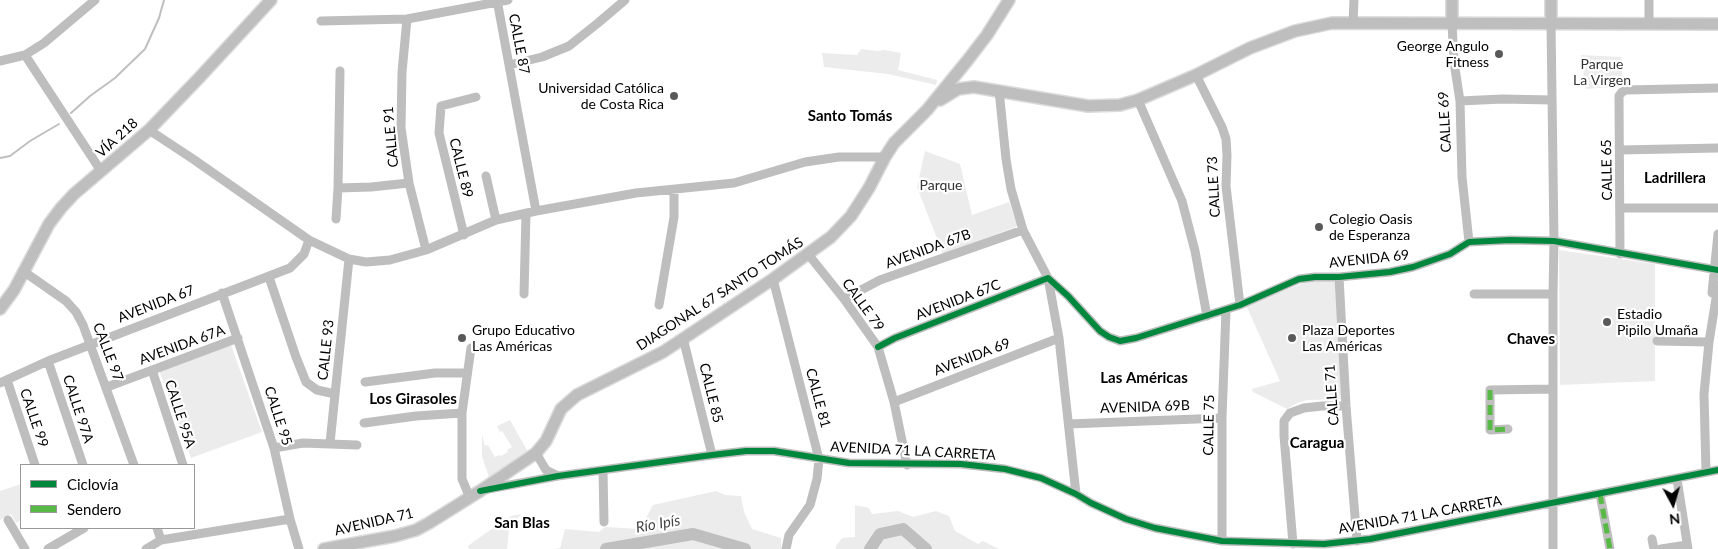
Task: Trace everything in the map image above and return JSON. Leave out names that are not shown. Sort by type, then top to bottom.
[{"type":"main road","name":"VÍA 218","points":[[1,304],[14,290],[49,224],[61,208],[74,194],[149,130],[271,0]]},
{"type":"main road","points":[[927,110],[987,35],[1008,0]]},
{"type":"main road","name":"CALLE 69","points":[[1452,0],[1452,23]]},
{"type":"main road","points":[[1551,0],[1551,24]]},
{"type":"main road","points":[[927,110],[958,89],[974,87],[1101,106],[1120,105],[1138,100],[1196,75],[1250,48],[1295,31],[1332,23],[1718,24]]},
{"type":"main road","points":[[967,60],[963,72],[965,79],[974,87]]},
{"type":"main road","name":"DIAGONAL 67 SANTO TOMÁS","points":[[480,491],[536,453],[546,441],[561,409],[577,395],[653,358],[831,237],[850,216],[869,188],[884,157],[894,143],[927,110]]},
{"type":"main road","name":"AVENIDA 71","points":[[330,548],[364,545],[416,530],[480,491]]},
{"type":"street","points":[[0,61],[25,55],[46,42],[95,0]]},
{"type":"street","points":[[321,21],[407,19],[508,0]]},
{"type":"street","points":[[509,65],[542,57],[569,46],[625,0]]},
{"type":"street","points":[[1353,22],[1354,0]]},
{"type":"street","points":[[1649,0],[1649,24]]},
{"type":"street","name":"CALLE 87","points":[[497,1],[536,211]]},
{"type":"street","name":"CALLE 91","points":[[407,19],[402,72],[401,128],[409,183],[426,250]]},
{"type":"street","name":"CALLE 69","points":[[1452,23],[1454,62],[1460,101],[1462,177],[1469,242]]},
{"type":"street","points":[[1551,24],[1554,241],[1553,549]]},
{"type":"street","points":[[25,55],[102,171]]},
{"type":"street","points":[[336,219],[340,71]]},
{"type":"street","name":"CALLE 73","points":[[1196,75],[1226,139],[1226,186],[1240,305]]},
{"type":"street","name":"CALLE 65","points":[[1620,254],[1619,96],[1626,90],[1718,88]]},
{"type":"street","points":[[999,90],[1011,189],[1023,230],[1048,278],[1059,338],[1076,494]]},
{"type":"street","name":"CALLE 89","points":[[464,235],[439,133],[441,106],[476,98]]},
{"type":"street","points":[[1460,101],[1502,99],[1552,100]]},
{"type":"street","points":[[1138,100],[1182,202],[1195,251],[1207,316]]},
{"type":"street","points":[[149,130],[309,240],[349,259],[366,262],[390,260],[426,250],[496,220],[536,211],[636,193],[734,182],[805,162],[839,158],[884,157]]},
{"type":"street","points":[[1620,150],[1718,148]]},
{"type":"street","points":[[486,176],[496,220]]},
{"type":"street","points":[[338,188],[409,183]]},
{"type":"street","points":[[659,305],[674,217],[674,190]]},
{"type":"street","points":[[1621,208],[1718,208]]},
{"type":"street","points":[[524,294],[526,214]]},
{"type":"street","name":"AVENIDA 67B","points":[[844,299],[880,280],[1023,230]]},
{"type":"street","points":[[1706,472],[1704,394],[1718,234]]},
{"type":"street","name":"AVENIDA 67","points":[[3,382],[91,344],[269,278],[290,268],[304,254],[309,240]]},
{"type":"street","name":"AVENIDA 69","points":[[1048,278],[1068,296],[1100,331],[1120,341],[1136,338],[1226,310],[1299,280],[1315,277],[1339,277],[1390,272],[1413,267],[1450,254],[1469,242],[1510,240],[1554,241],[1716,270]]},
{"type":"street","name":"CALLE 79","points":[[808,254],[844,299],[878,347],[894,402],[907,465]]},
{"type":"street","name":"CALLE 93","points":[[330,443],[349,259]]},
{"type":"street","name":"CALLE 97","points":[[23,271],[66,301],[84,325],[134,464]]},
{"type":"street","name":"CALLE 71","points":[[1339,277],[1346,406],[1357,541]]},
{"type":"street","points":[[269,278],[306,382],[317,390],[335,394]]},
{"type":"street","name":"CALLE 81","points":[[773,278],[820,459],[818,479],[810,506],[789,535],[787,547]]},
{"type":"street","name":"AVENIDA 67C","points":[[878,347],[895,338],[1048,278]]},
{"type":"street","points":[[1709,342],[1718,286]]},
{"type":"street","name":"CALLE 95","points":[[222,294],[274,448],[290,519],[299,549]]},
{"type":"street","points":[[1474,294],[1553,294]]},
{"type":"street","name":"CALLE 75","points":[[1222,541],[1222,418],[1226,310]]},
{"type":"street","name":"AVENIDA 67A","points":[[107,387],[238,338]]},
{"type":"street","name":"CALLE 85","points":[[684,338],[712,455]]},
{"type":"street","name":"AVENIDA 69","points":[[894,402],[1059,338]]},
{"type":"street","points":[[1657,341],[1709,342]]},
{"type":"street","points":[[470,498],[462,479],[462,413],[466,373],[471,348]]},
{"type":"street","name":"CALLE 97A","points":[[48,361],[82,464]]},
{"type":"street","name":"CALLE 95A","points":[[152,370],[182,464]]},
{"type":"street","points":[[366,382],[435,373],[466,373]]},
{"type":"street","name":"CALLE 99","points":[[3,382],[35,464]]},
{"type":"street","points":[[1508,429],[1490,430],[1490,390],[1553,389]]},
{"type":"street","points":[[1293,544],[1284,421],[1290,413],[1304,408],[1346,406]]},
{"type":"street","points":[[364,423],[416,416],[462,413]]},
{"type":"street","name":"AVENIDA 69B","points":[[1069,424],[1222,418]]},
{"type":"street","points":[[274,448],[303,443],[357,445]]},
{"type":"street","name":"AVENIDA 71 LA CARRETA","points":[[480,491],[558,476],[712,455],[774,451],[848,463],[961,464],[1005,469],[1040,478],[1131,520],[1171,532],[1222,541],[1324,546],[1718,470]]},
{"type":"street","points":[[536,453],[546,470],[558,476]]},
{"type":"street","points":[[603,470],[604,522]]},
{"type":"street","points":[[1661,549],[1687,547],[1677,479]]},
{"type":"street","points":[[1600,494],[1610,549]]},
{"type":"street","points":[[146,549],[161,540],[290,519]]},
{"type":"street","points":[[8,520],[25,549]]},
{"type":"street","points":[[48,549],[82,529]]},
{"type":"street","points":[[157,529],[161,540]]},
{"type":"street","points":[[1652,539],[1654,549]]},
{"type":"green space","points":[[861,49],[901,53],[898,70],[937,80],[936,85],[888,74],[824,67],[822,53],[857,55]]},
{"type":"green space","name":"Parque La Virgen","points":[[1581,55],[1621,57],[1623,86],[1586,89]]},
{"type":"green space","name":"Parque","points":[[925,151],[960,164],[972,215],[1009,202],[1018,226],[943,254],[917,187]]},
{"type":"green space","name":"Estadio Pipilo Umaña","points":[[1559,250],[1655,264],[1655,381],[1560,385]]},
{"type":"green space","points":[[1323,280],[1335,282],[1342,399],[1307,400],[1287,409],[1253,392],[1252,389],[1280,381],[1246,305],[1309,281]]},
{"type":"green space","points":[[231,345],[262,432],[191,458],[159,370]]},
{"type":"green space","points":[[510,420],[528,452],[489,478],[482,456],[482,435],[485,446],[488,445],[495,457],[501,456],[512,447],[497,426]]},
{"type":"green space","points":[[20,484],[20,521],[16,523],[11,514],[0,520],[0,491]]},
{"type":"green space","points":[[716,491],[725,495],[741,496],[744,512],[752,529],[781,538],[781,549],[555,549],[560,548],[565,529],[599,532],[605,527],[640,529],[653,505]]},
{"type":"green space","points":[[855,505],[869,508],[872,514],[898,511],[913,517],[936,511],[949,516],[955,531],[978,544],[983,541],[999,549],[836,549],[842,538],[855,537]]},
{"type":"green space","points":[[521,514],[509,529],[507,549],[469,549],[468,546],[511,516]]},
{"type":"waterway","points":[[71,113],[115,78],[145,49],[159,18],[164,0]]},
{"type":"waterway","points":[[0,158],[10,156],[30,141],[59,124]]},
{"type":"waterway","name":"Río Ipís","points":[[870,549],[880,534],[903,529],[926,549]]},
{"type":"waterway","name":"Río Ipís","points":[[606,549],[693,534],[745,549]]},
{"type":"marked path","points":[[1490,390],[1490,430],[1508,429]]},
{"type":"marked path","points":[[1600,494],[1610,549]]},
{"type":"cycle path","points":[[878,347],[895,338],[1048,278],[1068,296],[1100,331],[1120,341],[1136,338],[1240,305],[1299,279],[1390,272],[1413,267],[1450,254],[1469,242],[1510,240],[1554,241],[1718,270]]},
{"type":"cycle path","points":[[480,491],[558,476],[712,455],[746,451],[774,451],[849,463],[961,464],[1005,469],[1041,478],[1126,519],[1155,528],[1222,541],[1324,544],[1370,539],[1718,470]]},
{"type":"place","name":"George Angulo Fitness","points":[[1499,54]]},
{"type":"place","name":"Universidad Católica de Costa Rica","points":[[674,96]]},
{"type":"place","name":"Colegio Oasis de Esperanza","points":[[1319,227]]},
{"type":"place","name":"Estadio Pipilo Umaña","points":[[1607,322]]},
{"type":"place","name":"Grupo Educativo Las Américas","points":[[462,338]]},
{"type":"place","name":"Plaza Deportes Las Américas","points":[[1292,338]]},
{"type":"district","name":"Santo Tomás","points":[[850,116]]},
{"type":"district","name":"Ladrillera","points":[[1675,178]]},
{"type":"district","name":"Chaves","points":[[1531,339]]},
{"type":"district","name":"Las Américas","points":[[1144,378]]},
{"type":"district","name":"Los Girasoles","points":[[413,399]]},
{"type":"district","name":"Caragua","points":[[1317,443]]},
{"type":"district","name":"San Blas","points":[[522,523]]}]
